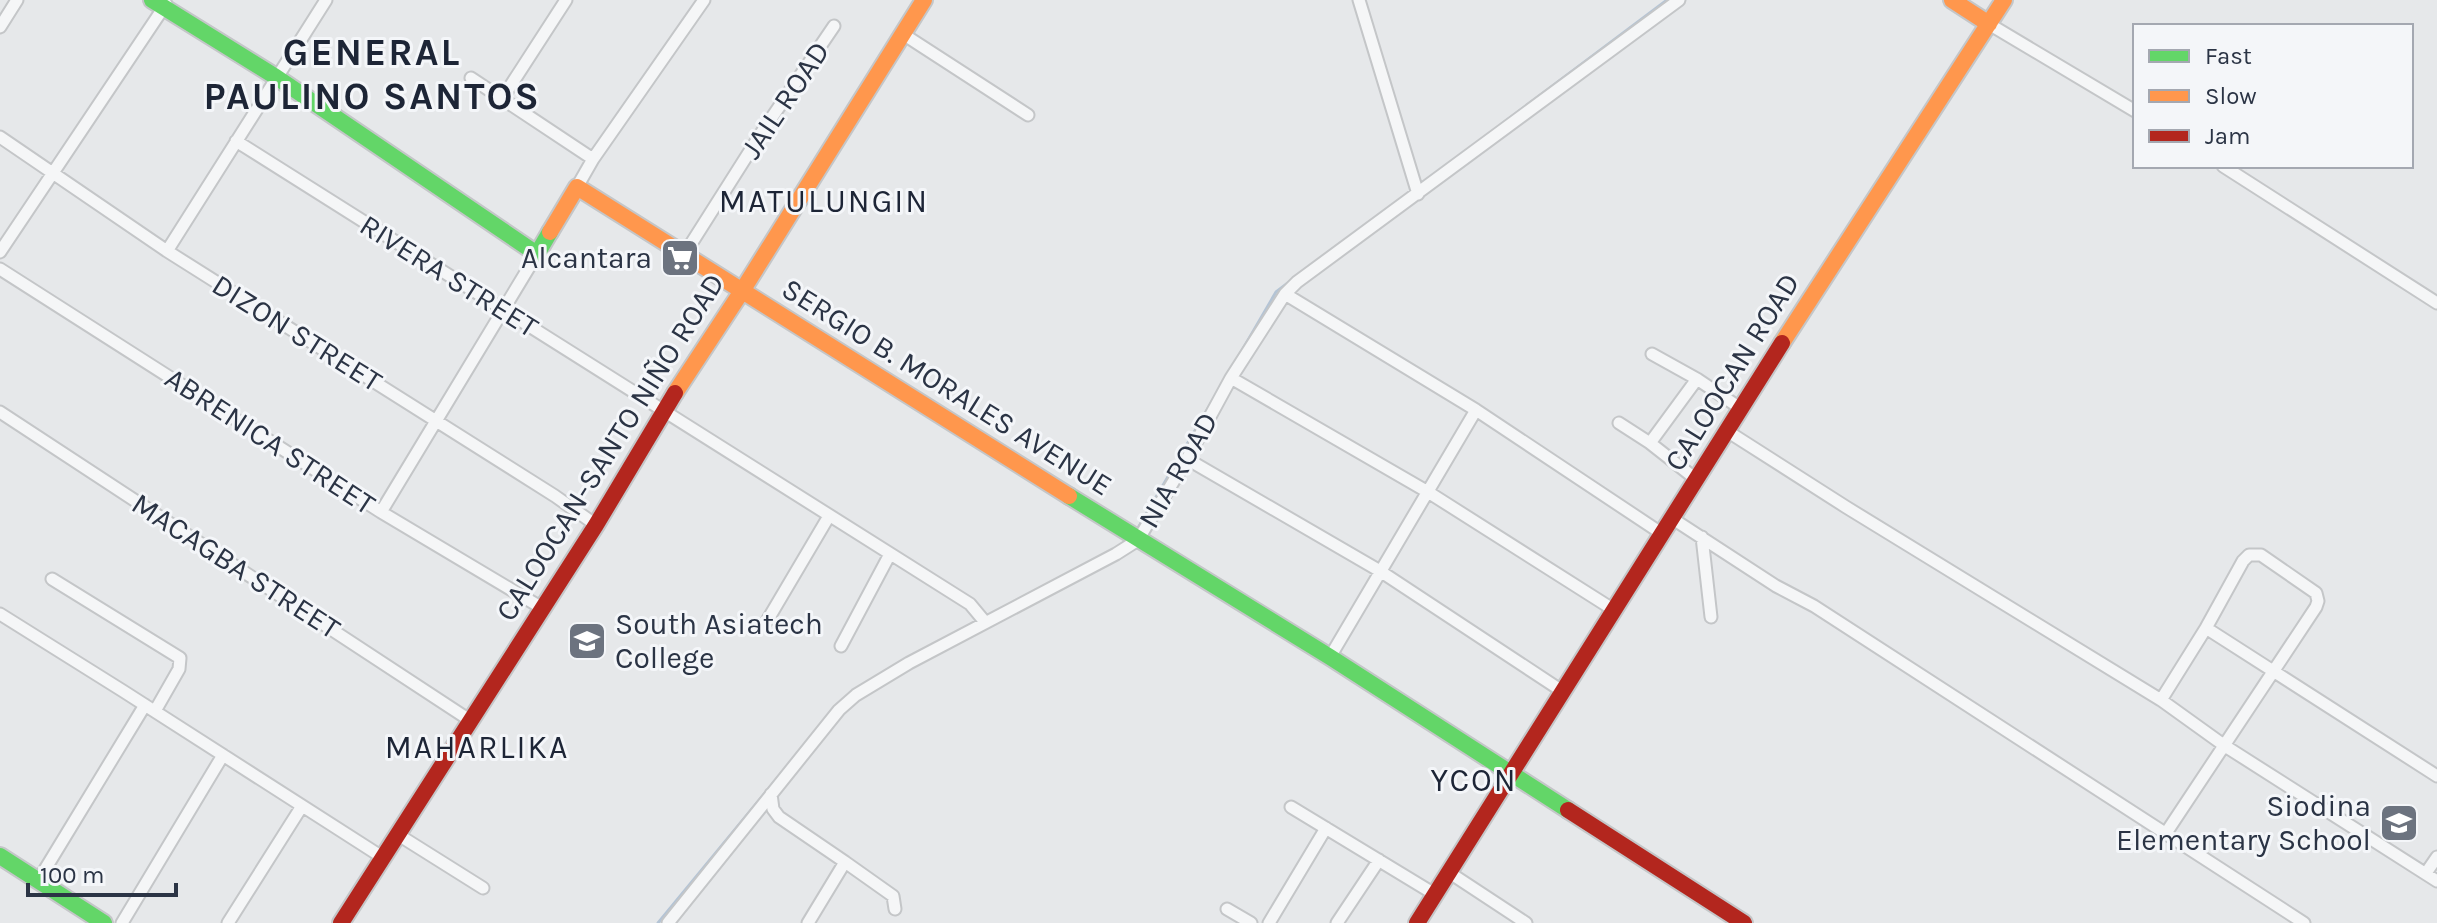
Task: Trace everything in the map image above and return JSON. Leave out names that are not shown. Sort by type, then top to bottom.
[{"type":"street","points":[[0,27],[17,0]]},
{"type":"street","points":[[167,251],[326,0]]},
{"type":"street","points":[[502,99],[566,0]]},
{"type":"street","points":[[381,512],[593,159],[704,0]]},
{"type":"street","name":"CALOOCAN-SANTO NIÑO ROAD","points":[[341,923],[596,525],[663,412],[924,0]]},
{"type":"street","points":[[1359,0],[1418,194]]},
{"type":"street","name":"NIA ROAD","points":[[668,923],[839,710],[856,695],[983,618],[1116,554],[1138,540],[1231,378],[1285,294],[1312,270],[1679,0]]},
{"type":"street","points":[[1952,0],[2133,110]]},
{"type":"street","name":"CALOOCAN ROAD","points":[[1417,923],[1740,408],[2004,0]]},
{"type":"street","points":[[0,252],[161,3],[537,254]]},
{"type":"street","name":"JAIL ROAD","points":[[684,255],[834,26]]},
{"type":"street","points":[[903,34],[1028,115]]},
{"type":"street","points":[[471,78],[593,159]]},
{"type":"street","name":"DIZON STREET","points":[[0,137],[167,251],[596,525]]},
{"type":"street","name":"RIVERA STREET","points":[[236,141],[970,604],[983,618]]},
{"type":"street","points":[[2226,168],[2437,303]]},
{"type":"street","name":"SERGIO B. MORALES AVENUE","points":[[577,187],[1138,540],[1330,657],[1744,923]]},
{"type":"street","name":"ABRENICA STREET","points":[[0,269],[381,512],[542,608]]},
{"type":"street","points":[[1285,294],[1476,410],[1661,533]]},
{"type":"street","points":[[1652,354],[1740,408]]},
{"type":"street","points":[[1231,378],[1428,492],[1614,610]]},
{"type":"street","points":[[1650,443],[1697,379]]},
{"type":"street","points":[[1330,657],[1476,410]]},
{"type":"street","name":"MACAGBA STREET","points":[[0,412],[471,721]]},
{"type":"street","points":[[1619,423],[1697,480]]},
{"type":"street","points":[[1727,431],[2161,700],[2225,746],[2437,881]]},
{"type":"street","points":[[1187,459],[1380,571],[1562,691]]},
{"type":"street","points":[[767,621],[829,516]]},
{"type":"street","points":[[1673,519],[1776,586],[1814,606],[2304,923]]},
{"type":"street","points":[[1702,537],[1711,617]]},
{"type":"street","points":[[841,646],[890,554]]},
{"type":"street","points":[[2161,700],[2249,555],[2261,555],[2316,593],[2316,607],[2166,833]]},
{"type":"street","points":[[38,881],[150,708],[179,669],[180,658],[52,579]]},
{"type":"street","points":[[0,614],[382,857]]},
{"type":"street","points":[[2206,628],[2437,776]]},
{"type":"street","points":[[122,923],[223,755]]},
{"type":"street","points":[[771,794],[773,809],[779,817],[893,896],[895,909]]},
{"type":"street","points":[[228,923],[302,806]]},
{"type":"street","points":[[1291,807],[1436,895]]},
{"type":"street","points":[[1269,923],[1326,828]]},
{"type":"street","points":[[397,834],[483,888]]},
{"type":"street","points":[[0,856],[104,923]]},
{"type":"street","points":[[2426,873],[2437,857]]},
{"type":"street","points":[[1337,923],[1379,860]]},
{"type":"street","points":[[808,923],[845,862]]},
{"type":"street","points":[[1450,873],[1526,923]]},
{"type":"street","points":[[1227,909],[1251,923]]},
{"type":"waterway","points":[[1502,124],[1667,0]]},
{"type":"waterway","points":[[1233,366],[1276,292],[1342,242]]},
{"type":"waterway","points":[[1138,528],[1217,393]]},
{"type":"waterway","points":[[658,923],[780,775]]},
{"type":"traffic: fast","points":[[152,0],[276,77],[537,254],[550,232]]},
{"type":"traffic: fast","points":[[1069,496],[1330,657],[1568,810]]},
{"type":"traffic: fast","points":[[0,856],[104,923]]},
{"type":"traffic: slow","points":[[675,393],[924,0]]},
{"type":"traffic: slow","points":[[1952,0],[1989,24]]},
{"type":"traffic: slow","points":[[1782,343],[2004,0]]},
{"type":"traffic: slow","points":[[550,232],[577,187],[1069,496]]},
{"type":"traffic: jam","points":[[1417,923],[1782,343]]},
{"type":"traffic: jam","points":[[341,923],[596,525],[675,393]]},
{"type":"traffic: jam","points":[[1568,810],[1744,923]]},
{"type":"place","name":"Alcantara","points":[[680,258]]},
{"type":"place","name":"South Asiatech College","points":[[587,641]]},
{"type":"place","name":"Siodina Elementary School","points":[[2399,823]]},
{"type":"district","name":"GENERAL PAULINO SANTOS","points":[[372,74]]},
{"type":"district","name":"MATULUNGIN","points":[[824,201]]},
{"type":"district","name":"MAHARLIKA","points":[[477,747]]},
{"type":"district","name":"YCON","points":[[1474,780]]}]
